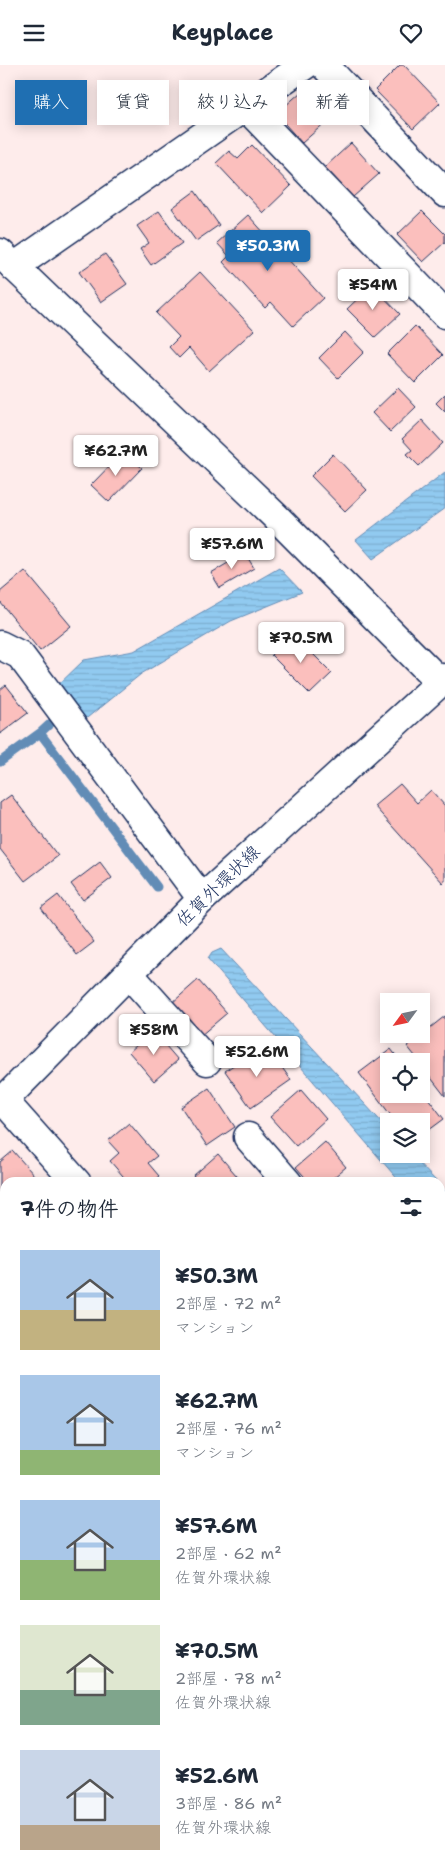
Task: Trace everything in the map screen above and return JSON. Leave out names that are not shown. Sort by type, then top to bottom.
[{"type":"street","points":[[285,80],[306,65]]},
{"type":"street","points":[[324,65],[445,193]]},
{"type":"street","points":[[218,125],[7,260],[276,517],[443,683]]},
{"type":"street","points":[[263,125],[445,314]]},
{"type":"street","points":[[0,645],[20,655],[202,899]]},
{"type":"street","name":"佐賀外環状線","points":[[2,1102],[202,899],[443,683]]},
{"type":"street","points":[[129,974],[207,1061]]},
{"type":"street","points":[[2,1102],[71,1177]]},
{"type":"street","points":[[248,1137],[283,1177]]},
{"type":"water","points":[[445,472],[445,508],[373,559],[356,540]]},
{"type":"water","points":[[279,568],[302,592],[231,621],[141,674],[82,722],[55,688],[84,660],[134,651]]},
{"type":"water","points":[[221,949],[380,1120],[380,1159],[208,959],[212,953]]},
{"type":"water","points":[[384,1163],[419,1163],[432,1177],[396,1177]]},
{"type":"building","points":[[400,65],[404,65],[440,103],[413,129],[375,90]]},
{"type":"building","points":[[297,96],[297,125],[322,125],[302,143],[286,125],[287,104]]},
{"type":"building","points":[[351,143],[379,174],[353,197],[325,167]]},
{"type":"building","points":[[252,145],[291,186],[263,213],[216,163],[229,151],[238,159]]},
{"type":"building","points":[[195,191],[219,225],[196,241],[172,208]]},
{"type":"building","points":[[159,211],[182,243],[151,265],[140,249],[149,243],[137,226]]},
{"type":"building","points":[[422,211],[445,234],[445,242],[423,262],[397,235]]},
{"type":"building","points":[[248,215],[323,298],[293,326],[271,302],[265,308],[223,262],[229,256],[217,243]]},
{"type":"building","points":[[105,254],[127,284],[101,302],[79,272]]},
{"type":"building","points":[[200,272],[254,330],[209,371],[189,348],[179,358],[169,347],[179,337],[156,313]]},
{"type":"building","points":[[372,285],[400,314],[375,337],[347,309]]},
{"type":"building","points":[[415,326],[443,355],[415,383],[387,354]]},
{"type":"building","points":[[345,332],[364,352],[338,378],[319,358]]},
{"type":"building","points":[[398,388],[416,407],[390,432],[372,413]]},
{"type":"building","points":[[445,394],[445,412],[436,403]]},
{"type":"building","points":[[422,420],[443,443],[419,466],[407,454],[412,450],[402,439]]},
{"type":"building","points":[[124,451],[142,468],[109,502],[91,485]]},
{"type":"building","points":[[333,454],[367,490],[345,511],[311,476]]},
{"type":"building","points":[[245,553],[254,568],[220,588],[211,573]]},
{"type":"building","points":[[25,571],[71,626],[40,651],[0,602],[0,592]]},
{"type":"building","points":[[292,633],[332,673],[310,694],[271,655]]},
{"type":"building","points":[[6,685],[28,713],[0,734],[0,690]]},
{"type":"building","points":[[400,784],[417,803],[431,790],[445,806],[445,881],[443,883],[374,806]]},
{"type":"building","points":[[11,795],[58,856],[25,881],[0,849],[0,803]]},
{"type":"building","points":[[100,862],[112,878],[83,900],[71,884]]},
{"type":"building","points":[[58,895],[94,942],[77,955],[41,908]]},
{"type":"building","points":[[198,980],[227,1013],[200,1036],[172,1003]]},
{"type":"building","points":[[445,1016],[445,1096],[430,1077],[430,1053],[413,1053],[407,1046],[411,1043],[430,1043],[430,1028]]},
{"type":"building","points":[[153,1031],[178,1060],[154,1081],[129,1052]]},
{"type":"building","points":[[258,1048],[271,1067],[278,1062],[291,1080],[251,1108],[225,1071]]},
{"type":"building","points":[[391,1049],[394,1053],[386,1053]]},
{"type":"building","points":[[380,1057],[380,1101],[359,1073]]},
{"type":"building","points":[[209,1088],[235,1127],[207,1146],[181,1107]]},
{"type":"building","points":[[301,1090],[326,1119],[296,1146],[270,1117]]},
{"type":"building","points":[[430,1101],[444,1119],[430,1129],[430,1113],[389,1113],[382,1103],[430,1103]]},
{"type":"building","points":[[129,1123],[157,1156],[148,1163],[159,1176],[124,1177],[110,1161],[119,1153],[108,1141]]},
{"type":"building","points":[[325,1142],[346,1167],[334,1177],[305,1177],[296,1167]]},
{"type":"building","points":[[13,1151],[36,1177],[0,1177],[0,1162]]},
{"type":"building","points":[[218,1154],[238,1177],[194,1177]]},
{"type":"waterway","points":[[0,762],[52,722]]},
{"type":"waterway","points":[[40,733],[157,887]]}]
